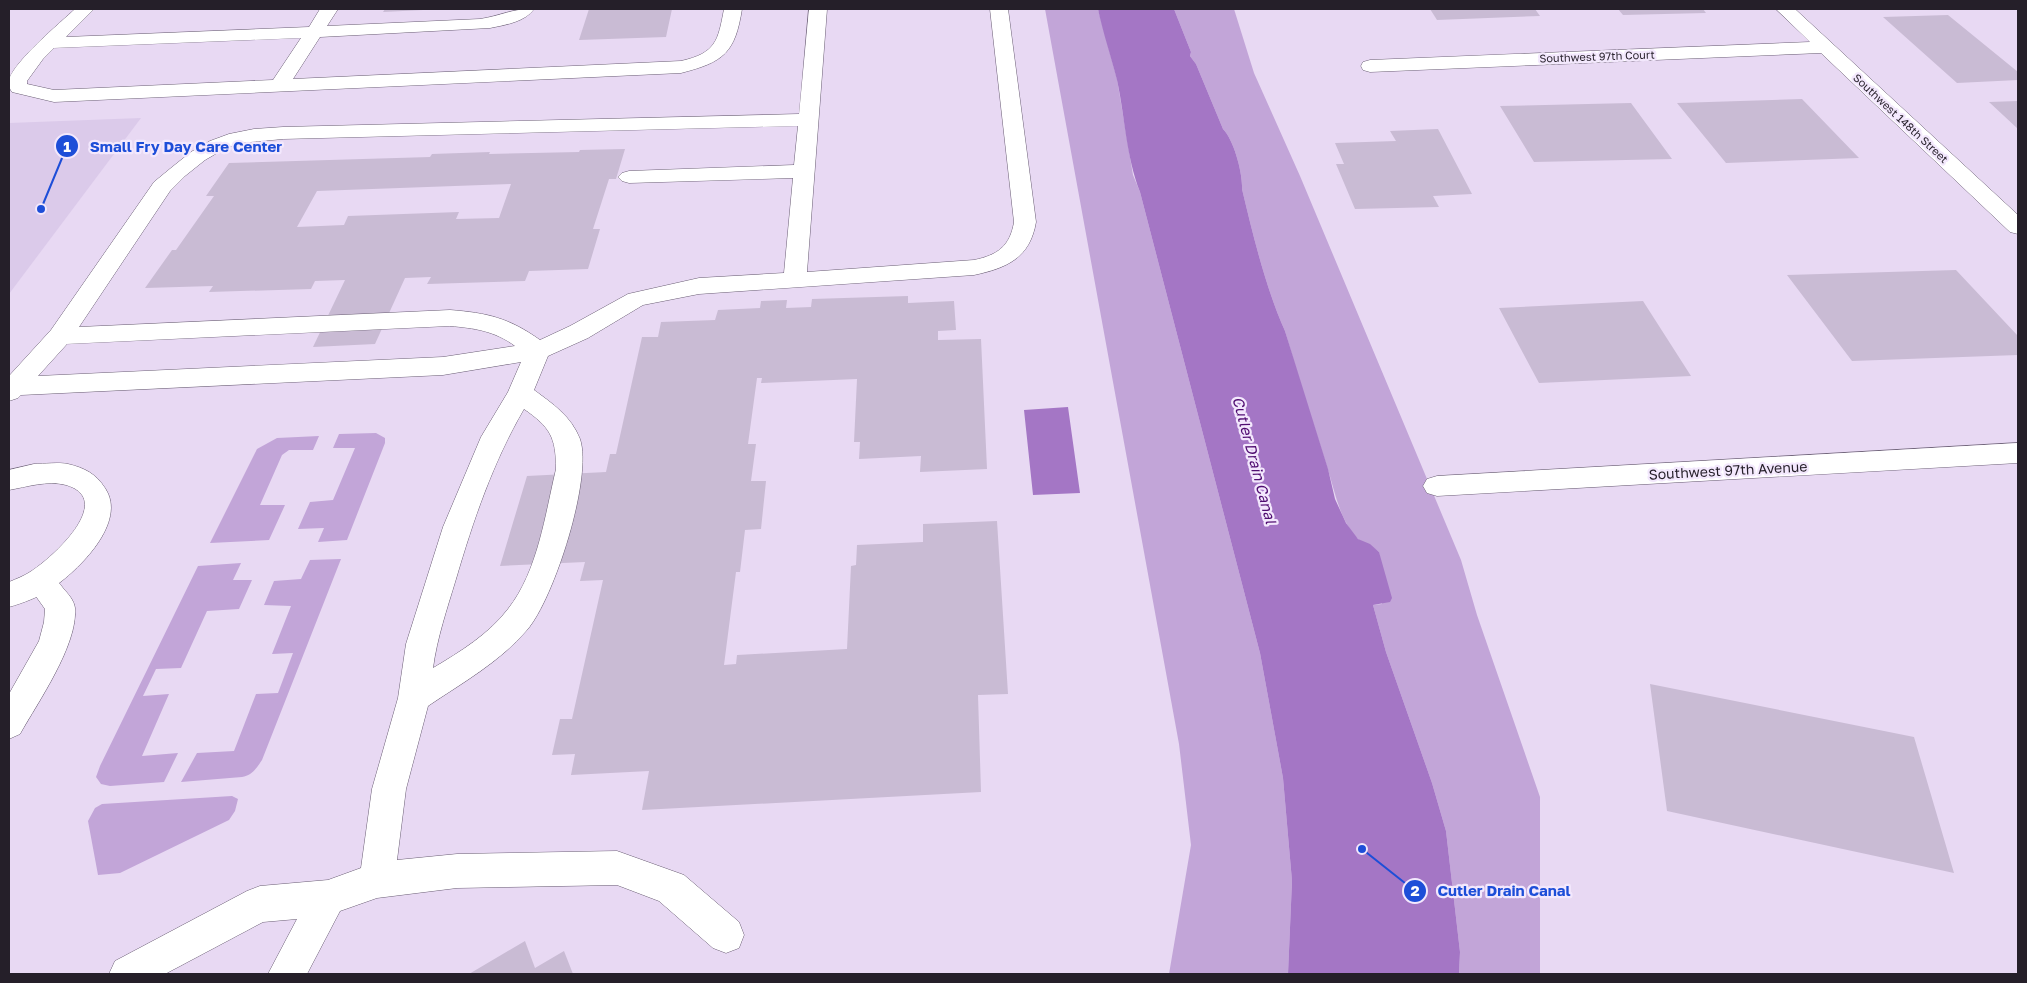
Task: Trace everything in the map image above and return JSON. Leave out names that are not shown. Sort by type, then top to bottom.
[{"type":"street","points":[[85,9],[48,42],[25,69],[17,81],[19,88],[54,96],[280,84],[681,67],[703,62],[719,52],[729,33],[733,9]]},
{"type":"street","points":[[280,84],[329,9]]},
{"type":"street","points":[[48,42],[481,24],[504,19],[525,9]]},
{"type":"street","points":[[795,280],[818,9]]},
{"type":"street","points":[[11,389],[443,366],[538,350],[579,332],[636,299],[700,286],[956,270],[985,266],[1009,255],[1020,241],[1026,222],[999,9]]},
{"type":"street","name":"Southwest 148th Street","points":[[1785,9],[2018,227]]},
{"type":"street","name":"Southwest 97th Court","points":[[1370,66],[1825,47]]},
{"type":"street","points":[[11,389],[60,336],[162,187],[198,156],[217,145],[236,138],[283,133],[808,120]]},
{"type":"street","points":[[629,177],[803,171]]},
{"type":"street","points":[[60,336],[450,318],[483,321],[512,332],[538,350]]},
{"type":"street","points":[[376,880],[389,789],[414,698],[421,644],[457,527],[494,437],[520,393],[538,350]]},
{"type":"street","points":[[414,698],[490,647],[518,620],[538,588],[566,487],[570,469],[570,454],[566,434],[554,418],[520,393]]},
{"type":"street","name":"Southwest 97th Avenue","points":[[1437,486],[2018,453]]},
{"type":"street","points":[[9,480],[34,474],[67,474],[88,483],[98,498],[98,515],[86,538],[67,559],[40,581],[9,595]]},
{"type":"street","points":[[9,724],[54,644],[59,622],[60,606],[40,581]]},
{"type":"street","points":[[128,974],[260,904],[328,898],[376,880],[457,871],[617,868],[671,888],[726,935]]},
{"type":"street","points":[[287,974],[328,898]]},
{"type":"shaded area","points":[[1045,9],[1098,9],[1117,79],[1133,175],[1140,192],[1260,653],[1283,778],[1292,881],[1288,974],[1169,974],[1191,845],[1179,744]]},
{"type":"shaded area","points":[[1174,9],[1234,9],[1254,73],[1300,176],[1461,560],[1477,615],[1540,797],[1540,974],[1459,974],[1460,952],[1446,831],[1432,783],[1386,652],[1373,605],[1382,604],[1379,552],[1356,538],[1344,519],[1285,331],[1260,262],[1242,189],[1237,158],[1196,64],[1190,56],[1191,52]]},
{"type":"shaded area","points":[[141,118],[9,294],[9,123]]},
{"type":"shaded area","points":[[376,433],[385,438],[385,443],[347,540],[318,542],[324,528],[298,529],[310,502],[333,500],[355,448],[333,448],[339,434]]},
{"type":"shaded area","points":[[319,436],[313,450],[289,450],[282,455],[260,505],[285,505],[269,540],[210,543],[257,449],[277,438]]},
{"type":"shaded area","points":[[341,559],[258,766],[251,773],[242,777],[181,782],[197,753],[234,751],[256,694],[278,693],[293,653],[272,654],[291,606],[264,605],[274,581],[301,579],[310,560]]},
{"type":"shaded area","points":[[241,563],[233,580],[252,580],[239,609],[207,611],[181,668],[156,669],[143,696],[169,694],[142,756],[178,753],[164,782],[110,786],[101,784],[96,777],[100,766],[198,566]]},
{"type":"shaded area","points":[[232,796],[238,799],[235,811],[229,820],[120,873],[98,875],[88,821],[95,808],[102,804]]},
{"type":"water","points":[[1098,9],[1174,9],[1191,52],[1190,56],[1196,64],[1223,129],[1234,149],[1260,262],[1285,331],[1328,469],[1335,499],[1346,523],[1358,539],[1370,544],[1379,552],[1392,598],[1390,602],[1373,605],[1386,652],[1432,783],[1446,831],[1460,952],[1459,974],[1288,974],[1292,881],[1283,778],[1260,653],[1135,178],[1117,80]]},
{"type":"water","points":[[1068,407],[1080,493],[1033,495],[1024,410]]},
{"type":"building","points":[[385,9],[423,9],[423,10],[383,12]]},
{"type":"building","points":[[589,9],[672,9],[666,37],[579,40]]},
{"type":"building","points":[[1430,9],[1535,9],[1540,16],[1437,20]]},
{"type":"building","points":[[1618,9],[1703,9],[1706,13],[1623,15]]},
{"type":"building","points":[[1948,15],[2018,72],[2018,80],[1957,83],[1883,17]]},
{"type":"building","points":[[1802,99],[1859,158],[1726,163],[1677,103]]},
{"type":"building","points":[[2018,101],[2018,129],[1989,102]]},
{"type":"building","points":[[1631,103],[1672,159],[1534,162],[1500,106]]},
{"type":"building","points":[[1438,129],[1472,194],[1433,196],[1439,207],[1355,209],[1336,164],[1344,164],[1335,143],[1396,141],[1390,131]]},
{"type":"building","points":[[625,149],[616,179],[609,179],[593,229],[600,229],[588,269],[529,271],[525,281],[427,284],[431,277],[405,278],[375,344],[313,347],[345,280],[315,281],[311,289],[209,292],[213,286],[145,288],[172,250],[176,250],[214,196],[206,196],[229,163],[430,157],[432,154],[490,152],[489,154],[579,152],[580,150]],"holes":[[[511,184],[499,218],[456,219],[459,212],[348,216],[344,225],[297,227],[317,191]]]},
{"type":"building","points":[[1956,270],[2018,336],[2018,355],[1852,361],[1787,275]]},
{"type":"building","points":[[908,296],[908,303],[954,301],[956,330],[938,331],[938,340],[981,339],[987,469],[920,472],[921,456],[859,459],[860,442],[854,442],[857,379],[761,383],[762,378],[757,378],[748,444],[756,444],[751,481],[766,481],[761,529],[745,530],[740,572],[736,572],[724,665],[736,664],[737,655],[847,649],[851,566],[856,565],[857,545],[923,542],[923,524],[997,521],[1008,694],[978,695],[981,792],[642,810],[649,771],[571,775],[575,754],[552,755],[560,719],[572,719],[603,580],[580,581],[585,562],[500,566],[527,476],[606,472],[610,454],[616,454],[642,337],[658,337],[661,322],[715,320],[718,310],[760,308],[761,301],[787,300],[786,308],[811,307],[812,299]]},
{"type":"building","points":[[1643,301],[1691,376],[1539,383],[1499,308]]},
{"type":"building","points":[[1650,684],[1914,737],[1954,873],[1667,811]]},
{"type":"building","points":[[525,941],[535,968],[564,951],[573,974],[469,974]]},
{"type":"place","name":"Small Fry Day Care Center","points":[[41,209]]},
{"type":"place","name":"Cutler Drain Canal","points":[[1362,849]]}]
